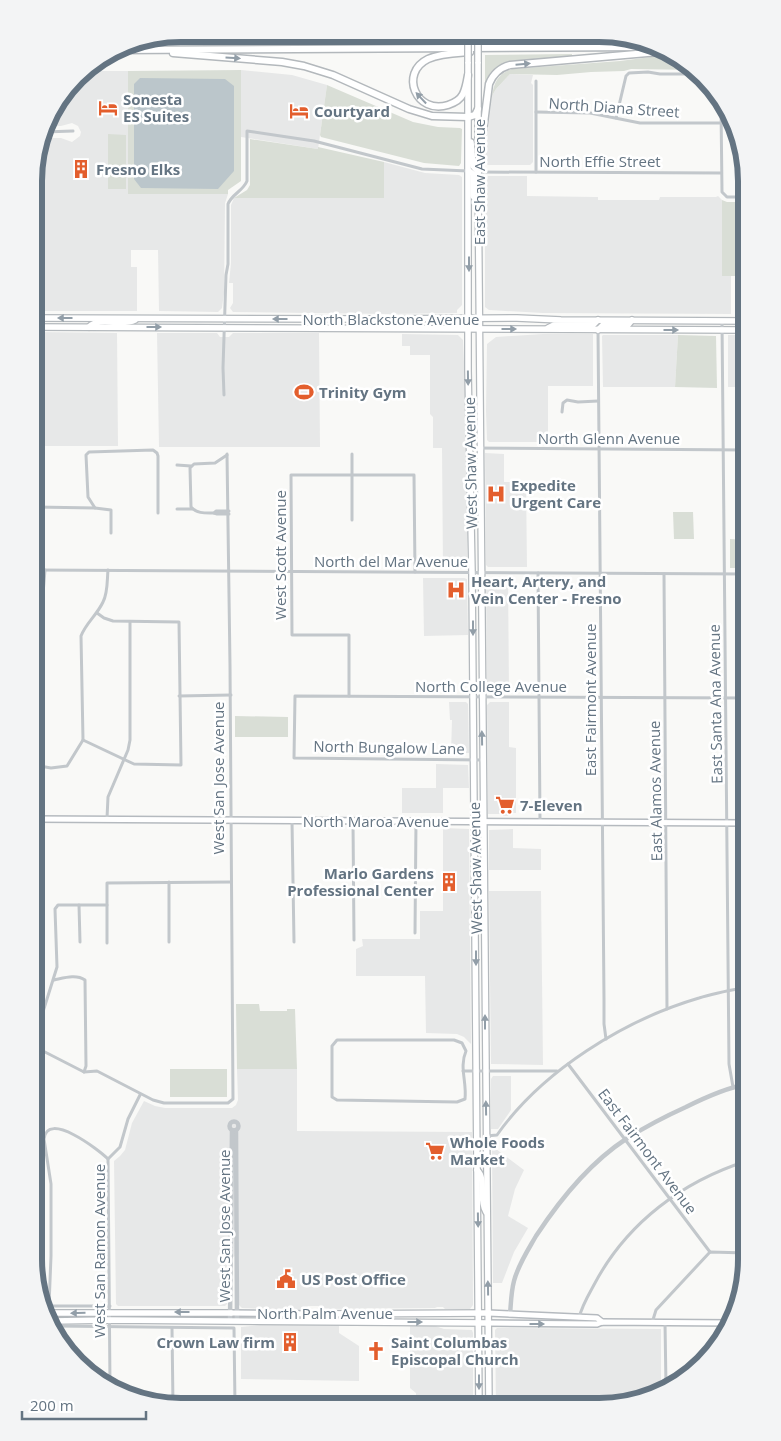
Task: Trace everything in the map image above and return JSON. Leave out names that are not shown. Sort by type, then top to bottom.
[{"type":"highway","points":[[468,75],[460,98],[446,106],[433,106],[425,103],[414,89],[414,79],[418,68],[425,61],[435,56],[473,52],[592,47]]},
{"type":"highway","points":[[137,50],[633,47]]},
{"type":"highway","points":[[136,50],[298,64],[333,75],[418,112],[440,117],[468,117],[475,115],[478,109]]},
{"type":"highway","points":[[478,172],[489,84],[493,75],[500,68],[510,65],[651,53]]},
{"type":"main road","name":"East Shaw Avenue","points":[[468,43],[468,329]]},
{"type":"main road","name":"East Shaw Avenue","points":[[478,43],[479,329]]},
{"type":"main road","points":[[468,117],[473,166],[478,172]]},
{"type":"main road","points":[[469,171],[473,174],[474,196],[478,202]]},
{"type":"main road","name":"North Blackstone Avenue","points":[[43,318],[479,318],[738,321]]},
{"type":"main road","points":[[89,327],[92,323],[96,322],[129,322],[136,318]]},
{"type":"main road","points":[[546,329],[554,325],[593,325],[598,320]]},
{"type":"main road","points":[[598,330],[603,325],[628,324],[632,320]]},
{"type":"main road","name":"North Blackstone Avenue","points":[[43,327],[738,330]]},
{"type":"main road","name":"West Shaw Avenue","points":[[468,329],[471,448],[479,1398]]},
{"type":"main road","name":"West Shaw Avenue","points":[[479,329],[489,1398]]},
{"type":"main road","name":"North Maroa Avenue","points":[[43,819],[738,823]]},
{"type":"main road","points":[[478,1170],[482,1176],[482,1205],[487,1214]]},
{"type":"main road","name":"North Palm Avenue","points":[[54,1314],[110,1310],[316,1314],[488,1313],[596,1318],[602,1322]]},
{"type":"main road","points":[[257,1322],[273,1318],[310,1318],[316,1314]]},
{"type":"main road","name":"North Palm Avenue","points":[[57,1321],[723,1323]]},
{"type":"street","points":[[616,118],[626,76],[629,73],[687,74]]},
{"type":"street","points":[[536,81],[536,172]]},
{"type":"street","name":"North Diana Street","points":[[536,112],[580,112],[650,123],[721,123]]},
{"type":"street","points":[[721,115],[722,192],[727,197],[738,197]]},
{"type":"street","points":[[52,132],[73,132]]},
{"type":"street","points":[[224,395],[228,204],[230,199],[248,181],[248,132],[314,141],[422,169],[469,171]]},
{"type":"street","name":"North Effie Street","points":[[478,172],[721,173]]},
{"type":"street","name":"East Santa Ana Avenue","points":[[722,321],[730,1064],[733,1087]]},
{"type":"street","name":"East Fairmont Avenue","points":[[598,330],[604,1024],[606,1039]]},
{"type":"street","points":[[562,412],[563,403],[567,400],[578,402],[598,400]]},
{"type":"street","name":"North Glenn Avenue","points":[[471,448],[738,450]]},
{"type":"street","points":[[95,508],[88,497],[86,455],[89,452],[153,450],[158,456],[158,513]]},
{"type":"street","name":"West San Jose Avenue","points":[[140,1095],[164,1103],[228,1103],[233,1099],[230,820],[231,695],[227,454],[215,464],[194,464],[191,466]]},
{"type":"street","points":[[352,454],[352,520]]},
{"type":"street","points":[[177,465],[191,466],[189,471],[192,510]]},
{"type":"street","name":"West Scott Avenue","points":[[349,696],[349,636],[292,635],[291,475],[352,475]]},
{"type":"street","points":[[352,475],[414,475],[415,572]]},
{"type":"street","points":[[43,507],[111,510],[111,533]]},
{"type":"street","points":[[177,509],[202,513],[228,512]]},
{"type":"street","points":[[43,594],[45,570]]},
{"type":"street","name":"North del Mar Avenue","points":[[45,570],[738,574]]},
{"type":"street","points":[[43,767],[51,768],[67,766],[83,740],[81,636],[88,622],[104,601],[108,570]]},
{"type":"street","points":[[538,573],[540,821]]},
{"type":"street","name":"East Alamos Avenue","points":[[664,574],[667,1009]]},
{"type":"street","points":[[83,740],[124,760],[142,765],[181,765],[179,622],[114,621],[104,618],[97,612]]},
{"type":"street","points":[[106,818],[108,798],[130,740],[130,622]]},
{"type":"street","points":[[179,696],[231,695]]},
{"type":"street","name":"North College Avenue","points":[[294,758],[295,696],[738,698]]},
{"type":"street","name":"North Bungalow Lane","points":[[294,758],[482,760]]},
{"type":"street","points":[[292,821],[294,942]]},
{"type":"street","points":[[353,821],[354,940]]},
{"type":"street","points":[[415,933],[416,821]]},
{"type":"street","points":[[107,943],[107,882],[231,882]]},
{"type":"street","points":[[169,882],[169,942]]},
{"type":"street","points":[[43,1015],[57,967],[55,909],[58,905],[107,905]]},
{"type":"street","points":[[79,905],[80,942]]},
{"type":"street","points":[[54,980],[75,976],[85,980],[86,1066],[84,1072]]},
{"type":"street","points":[[486,1136],[498,1135],[518,1108],[558,1071],[606,1039],[638,1021],[699,997],[738,990]]},
{"type":"street","points":[[337,1040],[454,1040],[462,1043],[466,1051],[462,1060],[462,1071],[466,1090],[464,1099],[457,1102],[338,1100],[332,1097],[332,1046],[337,1040]]},
{"type":"street","points":[[43,1051],[84,1072],[97,1071],[140,1095]]},
{"type":"street","name":"East Fairmont Avenue","points":[[568,1064],[710,1252]]},
{"type":"street","points":[[462,1071],[558,1071]]},
{"type":"street","points":[[510,1315],[514,1278],[528,1250],[543,1226],[589,1170],[625,1140],[676,1112],[738,1086]]},
{"type":"street","name":"West San Ramon Avenue","points":[[110,1379],[108,1159],[120,1147],[128,1119],[140,1095]]},
{"type":"street","points":[[49,1302],[52,1256],[51,1184],[44,1139],[46,1133],[51,1128],[54,1128],[72,1134],[85,1141],[108,1159]]},
{"type":"street","points":[[234,1130],[234,1321]]},
{"type":"street","points":[[579,1318],[586,1298],[612,1254],[630,1234],[669,1198],[710,1174],[738,1164]]},
{"type":"street","points":[[652,1323],[656,1310],[710,1252],[738,1252]]},
{"type":"street","points":[[51,1306],[110,1310]]},
{"type":"street","points":[[665,1323],[666,1381]]},
{"type":"street","points":[[60,1326],[234,1328],[235,1398]]},
{"type":"street","points":[[172,1328],[173,1397]]},
{"type":"shaded area","points":[[572,54],[572,56],[510,61],[497,67],[491,73],[485,86],[485,55]]},
{"type":"shaded area","points":[[659,56],[682,70],[631,69],[557,75],[510,74],[492,96],[497,79],[503,73],[512,69],[620,61]]},
{"type":"shaded area","points":[[241,70],[292,75],[327,85],[318,149],[241,137]]},
{"type":"shaded area","points":[[241,70],[241,181],[228,190],[228,194],[128,194],[128,71]]},
{"type":"shaded area","points":[[97,71],[128,71],[128,193],[228,194],[225,203],[224,293],[222,308],[218,312],[159,311],[158,250],[131,250],[131,267],[137,267],[137,311],[43,311],[43,182],[47,146],[50,138],[61,138],[72,142],[80,136],[81,132],[78,126],[72,123],[55,126],[66,104],[77,90]]},
{"type":"shaded area","points":[[510,74],[533,75],[531,83],[533,85],[533,162],[530,165],[488,165],[485,162],[485,156],[492,96]]},
{"type":"shaded area","points":[[140,78],[225,79],[234,86],[234,171],[218,189],[141,188],[134,179],[134,84]]},
{"type":"shaded area","points":[[327,85],[413,122],[462,129],[461,163],[459,166],[424,163],[321,137]]},
{"type":"shaded area","points":[[108,134],[126,135],[126,189],[108,189]]},
{"type":"shaded area","points":[[250,139],[318,149],[318,147],[384,162],[384,198],[234,198],[247,190],[250,185]]},
{"type":"shaded area","points":[[384,162],[425,173],[459,175],[462,177],[462,305],[457,310],[457,313],[233,312],[230,308],[233,303],[233,283],[229,283],[231,205],[234,198],[384,198]]},
{"type":"shaded area","points":[[488,176],[527,176],[527,196],[598,197],[598,200],[659,200],[660,197],[718,196],[722,200],[722,276],[731,276],[731,314],[543,313],[489,310],[485,307],[485,179]]},
{"type":"shaded area","points":[[722,200],[738,202],[738,276],[722,276]]},
{"type":"shaded area","points":[[43,332],[117,333],[118,446],[43,446]]},
{"type":"shaded area","points":[[157,333],[217,333],[220,337],[229,337],[233,333],[319,333],[320,447],[159,447]]},
{"type":"shaded area","points":[[402,334],[458,335],[463,340],[467,508],[467,567],[464,569],[443,569],[442,448],[433,448],[433,417],[430,414],[430,355],[410,355],[410,346],[402,346]]},
{"type":"shaded area","points":[[543,334],[593,334],[593,386],[548,386],[548,442],[489,442],[487,440],[486,411],[487,344],[496,337]]},
{"type":"shaded area","points":[[603,335],[678,335],[675,387],[603,387]]},
{"type":"shaded area","points":[[678,335],[716,336],[717,388],[675,387]]},
{"type":"shaded area","points":[[728,335],[738,335],[738,387],[728,387]]},
{"type":"shaded area","points":[[485,453],[504,454],[504,482],[526,482],[527,567],[488,567],[486,565]]},
{"type":"shaded area","points":[[673,512],[693,512],[694,539],[674,539]]},
{"type":"shaded area","points":[[730,539],[738,539],[738,568],[730,568]]},
{"type":"shaded area","points":[[423,578],[467,579],[468,635],[424,636]]},
{"type":"shaded area","points":[[488,578],[508,578],[509,691],[489,691],[487,688],[486,581]]},
{"type":"shaded area","points":[[449,702],[466,702],[468,704],[469,753],[451,753],[452,720],[450,720]]},
{"type":"shaded area","points":[[490,702],[509,702],[509,747],[516,748],[516,813],[509,813],[508,816],[488,814],[487,705]]},
{"type":"shaded area","points":[[235,716],[288,717],[288,737],[235,737]]},
{"type":"shaded area","points":[[436,764],[468,765],[469,788],[443,788],[443,813],[402,813],[402,788],[436,788]]},
{"type":"shaded area","points":[[443,828],[469,829],[471,1044],[464,1037],[457,1034],[426,1033],[425,976],[356,976],[356,949],[363,946],[362,939],[420,939],[420,911],[443,911]]},
{"type":"shaded area","points":[[513,829],[513,848],[541,849],[541,870],[489,870],[489,830]]},
{"type":"shaded area","points":[[489,891],[541,891],[543,1065],[491,1064]]},
{"type":"shaded area","points":[[236,1004],[259,1004],[260,1011],[287,1011],[287,1009],[295,1009],[297,1069],[237,1069]]},
{"type":"shaded area","points":[[170,1069],[227,1069],[227,1097],[170,1097]]},
{"type":"shaded area","points":[[237,1069],[297,1069],[297,1131],[472,1132],[473,1305],[470,1309],[445,1309],[437,1307],[322,1309],[318,1306],[308,1306],[304,1310],[242,1308],[239,1305],[239,1254],[227,1260],[227,1304],[225,1306],[118,1306],[116,1304],[114,1161],[125,1150],[132,1123],[144,1101],[165,1108],[232,1108],[238,1100]]},
{"type":"shaded area","points":[[493,1076],[511,1076],[511,1110],[498,1129],[491,1129],[491,1079]]},
{"type":"shaded area","points":[[492,1146],[524,1170],[515,1189],[508,1216],[528,1228],[514,1252],[502,1283],[493,1283]]},
{"type":"shaded area","points":[[260,1325],[339,1325],[339,1333],[359,1346],[359,1381],[241,1379],[241,1327]]},
{"type":"shaded area","points":[[410,1326],[435,1326],[444,1329],[472,1330],[473,1398],[416,1398],[416,1393],[410,1388]]},
{"type":"shaded area","points":[[497,1328],[661,1329],[661,1384],[644,1391],[617,1397],[496,1398],[495,1330]]},
{"type":"place","name":"Sonesta ES Suites","points":[[108,108]]},
{"type":"place","name":"Courtyard","points":[[299,111]]},
{"type":"place","name":"Fresno Elks","points":[[81,169]]},
{"type":"place","name":"Trinity Gym","points":[[304,392]]},
{"type":"place","name":"Expedite Urgent Care","points":[[496,494]]},
{"type":"place","name":"Heart, Artery, and Vein Center - Fresno","points":[[456,590]]},
{"type":"place","name":"7-Eleven","points":[[505,805]]},
{"type":"place","name":"Marlo Gardens Professional Center","points":[[449,882]]},
{"type":"place","name":"Whole Foods Market","points":[[435,1151]]},
{"type":"place","name":"US Post Office","points":[[286,1279]]},
{"type":"place","name":"Crown Law firm","points":[[290,1342]]},
{"type":"place","name":"Saint Columbas Episcopal Church","points":[[376,1351]]}]
